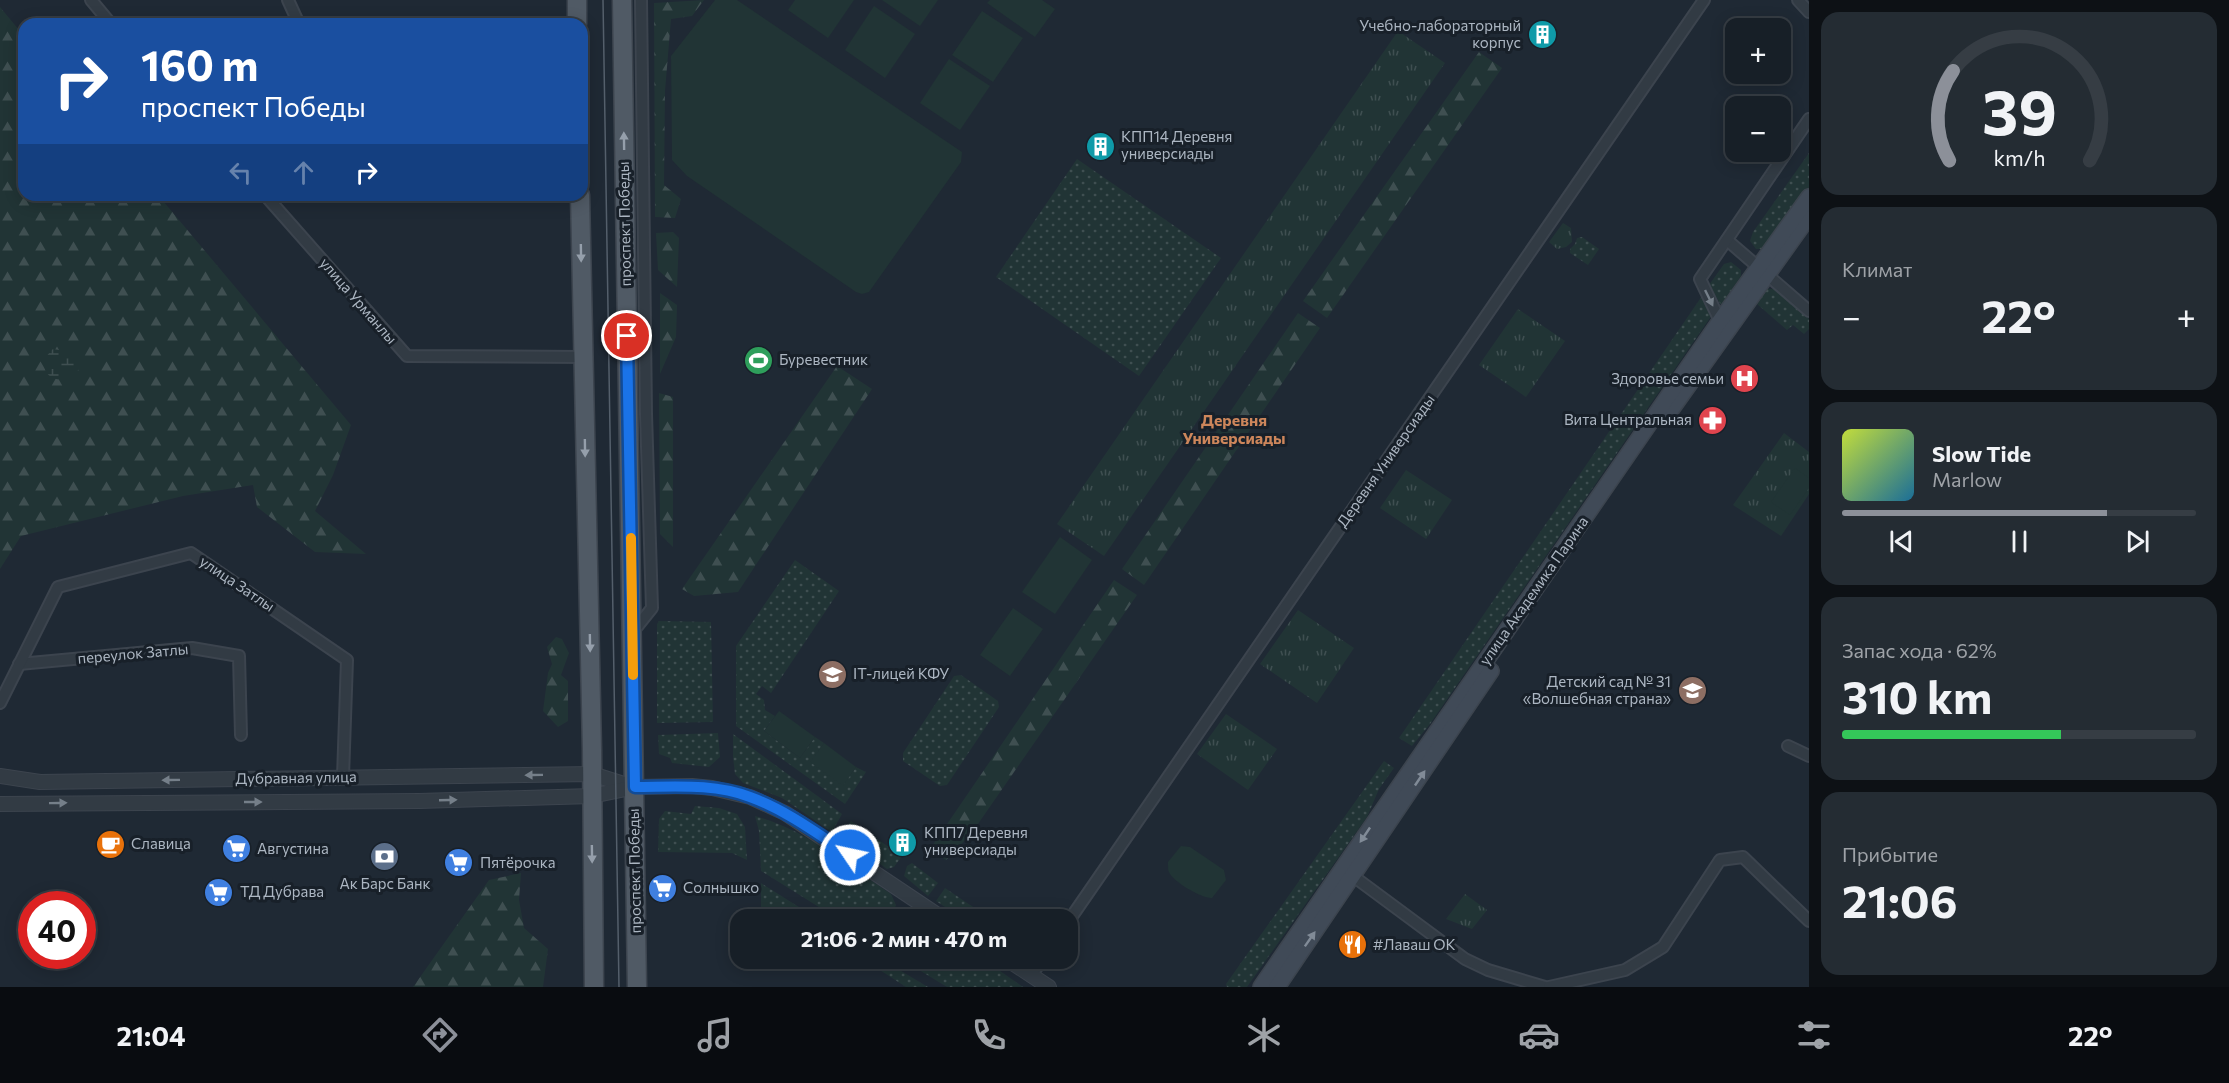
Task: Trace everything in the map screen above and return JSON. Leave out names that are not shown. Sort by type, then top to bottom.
[{"type":"main road","points":[[577,0],[578,18]]},
{"type":"main road","name":"проспект Победы","points":[[622,0],[635,787],[636,987]]},
{"type":"main road","name":"улица Академика Парина","points":[[1462,705],[1643,451],[1763,272],[1809,197]]},
{"type":"main road","points":[[580,201],[594,987]]},
{"type":"main road","name":"улица Академика Парина","points":[[1277,987],[1348,872],[1720,321],[1809,216]]},
{"type":"main road","name":"улица Академика Парина","points":[[1261,987],[1348,872]]},
{"type":"street","points":[[91,0],[106,18]]},
{"type":"street","points":[[288,0],[296,18]]},
{"type":"street","points":[[632,633],[652,608],[646,414],[641,0]]},
{"type":"street","name":"Деревня Универсиады","points":[[1077,909],[1704,0]]},
{"type":"street","points":[[1798,0],[1809,12]]},
{"type":"street","points":[[1720,321],[1700,279],[1809,119]]},
{"type":"street","name":"улица Урманлы","points":[[270,201],[407,356],[583,357]]},
{"type":"street","points":[[1727,240],[1809,311]]},
{"type":"street","name":"улица Затлы","points":[[0,703],[58,587],[191,553],[347,660],[343,777]]},
{"type":"street","name":"переулок Затлы","points":[[19,664],[192,648],[239,656],[241,735]]},
{"type":"street","points":[[1788,746],[1809,756]]},
{"type":"street","name":"Дубравная улица","points":[[0,776],[40,782],[592,774],[635,787]]},
{"type":"street","points":[[418,777],[419,801]]},
{"type":"street","points":[[635,787],[692,786],[750,797],[785,813],[929,909]]},
{"type":"street","name":"Дубравная улица","points":[[0,804],[419,801],[592,796],[635,787]]},
{"type":"street","points":[[1549,987],[1624,970],[1663,947],[1720,860],[1743,857],[1809,921]]},
{"type":"street","points":[[1348,872],[1466,959],[1488,970],[1545,987]]},
{"type":"street","points":[[1021,969],[1049,987]]},
{"type":"street","points":[[1031,976],[1036,969]]},
{"type":"green space","points":[[704,0],[692,16],[671,19],[665,91],[664,185],[681,199],[675,218],[655,217],[654,3]]},
{"type":"green space","points":[[715,0],[737,0],[962,152],[961,162],[869,292],[862,294],[856,292],[687,176],[672,160],[671,56]]},
{"type":"green space","points":[[795,0],[854,0],[828,38],[788,10]]},
{"type":"green space","points":[[882,0],[938,0],[920,26]]},
{"type":"green space","points":[[990,0],[1042,0],[1055,9],[1035,37],[987,3]]},
{"type":"green space","points":[[874,6],[915,34],[885,78],[845,50]]},
{"type":"green space","points":[[0,7],[18,29],[18,201],[163,201],[351,425],[333,475],[315,511],[366,554],[315,552],[257,507],[253,485],[183,496],[21,536],[0,569]]},
{"type":"green space","points":[[982,11],[1023,38],[993,82],[952,55]]},
{"type":"green space","points":[[1398,31],[1445,63],[1104,556],[1057,524]]},
{"type":"green space","points":[[1479,52],[1502,68],[1327,318],[1303,301]]},
{"type":"green space","points":[[949,59],[990,86],[960,130],[920,103]]},
{"type":"green space","points":[[1809,153],[1809,187],[1763,249],[1756,249],[1750,241],[1753,232]]},
{"type":"green space","points":[[1077,159],[1221,258],[1139,376],[996,277]]},
{"type":"green space","points":[[1563,223],[1571,228],[1572,242],[1566,247],[1557,249],[1549,242]]},
{"type":"green space","points":[[673,232],[679,238],[677,287],[658,270],[656,233]]},
{"type":"green space","points":[[1582,237],[1599,249],[1588,265],[1570,253],[1577,238]]},
{"type":"green space","points":[[1731,262],[1741,270],[1741,276],[1721,305],[1709,285],[1724,264]]},
{"type":"green space","points":[[1767,289],[1774,289],[1809,319],[1809,329],[1804,334],[1793,325],[1787,330],[1757,304]]},
{"type":"green space","points":[[660,293],[677,305],[676,337],[660,374]]},
{"type":"green space","points":[[1702,296],[1712,315],[1430,724],[1412,746],[1399,738]]},
{"type":"green space","points":[[1518,309],[1565,341],[1526,397],[1479,365]]},
{"type":"green space","points":[[1298,313],[1320,328],[1144,585],[1122,569]]},
{"type":"green space","points":[[53,349],[72,352],[80,368],[72,376],[56,379],[46,371],[44,364],[46,357]]},
{"type":"green space","points":[[837,366],[872,389],[738,592],[694,596],[682,589]]},
{"type":"green space","points":[[659,393],[673,397],[673,547],[660,534]]},
{"type":"green space","points":[[1784,433],[1809,452],[1809,494],[1781,536],[1733,505]]},
{"type":"green space","points":[[1795,468],[1809,478],[1809,488],[1790,515],[1771,502]]},
{"type":"green space","points":[[1406,470],[1452,500],[1426,539],[1380,508]]},
{"type":"green space","points":[[1060,537],[1092,560],[1055,614],[1022,592]]},
{"type":"green space","points":[[795,560],[839,591],[771,693],[762,686],[756,694],[764,700],[765,710],[775,716],[764,731],[800,758],[815,737],[824,743],[811,762],[843,785],[856,767],[866,772],[845,804],[736,726],[736,646]]},
{"type":"green space","points":[[1114,580],[1137,595],[971,834],[946,860],[930,849]]},
{"type":"green space","points":[[1013,608],[1043,629],[1010,676],[980,655]]},
{"type":"green space","points":[[1298,610],[1354,648],[1317,703],[1260,664]]},
{"type":"green space","points":[[659,621],[711,622],[713,722],[657,723],[657,624]]},
{"type":"green space","points":[[556,637],[562,639],[569,653],[561,675],[568,681],[568,721],[558,727],[543,711],[548,673],[552,664],[547,647]]},
{"type":"green space","points":[[961,675],[998,701],[999,707],[947,785],[940,786],[903,761],[903,753],[954,676]]},
{"type":"green space","points":[[779,711],[815,737],[800,758],[764,731]]},
{"type":"green space","points":[[1226,714],[1277,749],[1248,790],[1197,754]]},
{"type":"green space","points":[[718,733],[720,757],[709,767],[672,763],[670,758],[659,754],[658,735]]},
{"type":"green space","points":[[733,734],[842,814],[832,832],[782,798],[743,783],[735,774]]},
{"type":"green space","points":[[824,743],[856,767],[843,786],[810,762]]},
{"type":"green space","points":[[1384,761],[1394,768],[1379,789],[1367,817],[1247,987],[1227,987],[1226,984]]},
{"type":"green space","points":[[695,806],[719,808],[737,814],[745,827],[747,860],[732,853],[658,852],[659,819],[665,811],[691,814]]},
{"type":"green space","points":[[755,816],[774,822],[809,839],[891,894],[896,905],[895,909],[822,909],[761,871],[759,831]]},
{"type":"green space","points":[[851,821],[902,856],[894,867],[887,869],[845,839],[843,832]]},
{"type":"green space","points":[[1181,846],[1190,847],[1224,870],[1226,880],[1212,898],[1189,889],[1169,872],[1168,862]]},
{"type":"green space","points":[[912,863],[938,883],[928,896],[904,876],[907,866]]},
{"type":"green space","points":[[521,873],[519,900],[524,928],[548,949],[543,987],[413,987],[489,880]]},
{"type":"green space","points":[[761,883],[802,909],[761,909]]},
{"type":"green space","points":[[945,888],[976,909],[948,909],[936,901]]},
{"type":"green space","points":[[1465,894],[1487,910],[1472,929],[1446,919]]},
{"type":"green space","points":[[878,969],[898,969],[928,987],[906,987]]},
{"type":"green space","points":[[917,969],[997,969],[1023,987],[947,987]]},
{"type":"tram line","points":[[603,0],[619,987]]},
{"type":"slow traffic","points":[[631,538],[633,675]]},
{"type":"place","name":"Учебно-лабораторный корпус","points":[[1542,35]]},
{"type":"place","name":"КПП14 Деревня универсиады","points":[[1100,146]]},
{"type":"place","name":"Буревестник","points":[[758,360]]},
{"type":"place","name":"Здоровье семьи","points":[[1745,379]]},
{"type":"place","name":"Вита Центральная","points":[[1713,420]]},
{"type":"place","name":"IT-лицей КФУ","points":[[832,674]]},
{"type":"place","name":"Детский сад № 31 «Волшебная страна»","points":[[1692,691]]},
{"type":"place","name":"КПП7 Деревня универсиады","points":[[903,842]]},
{"type":"place","name":"Славица","points":[[110,844]]},
{"type":"place","name":"Августина","points":[[236,849]]},
{"type":"place","name":"Ак Барс Банк","points":[[385,857]]},
{"type":"place","name":"Пятёрочка","points":[[459,863]]},
{"type":"place","name":"Солнышко","points":[[662,888]]},
{"type":"place","name":"ТД Дубрава","points":[[219,892]]},
{"type":"place","name":"#Лаваш ОК","points":[[1352,945]]},
{"type":"district","name":"Деревня Универсиады","points":[[1234,429]]},
{"type":"route","points":[[627,336],[635,787],[692,786],[750,797],[785,813],[850,855]]}]
